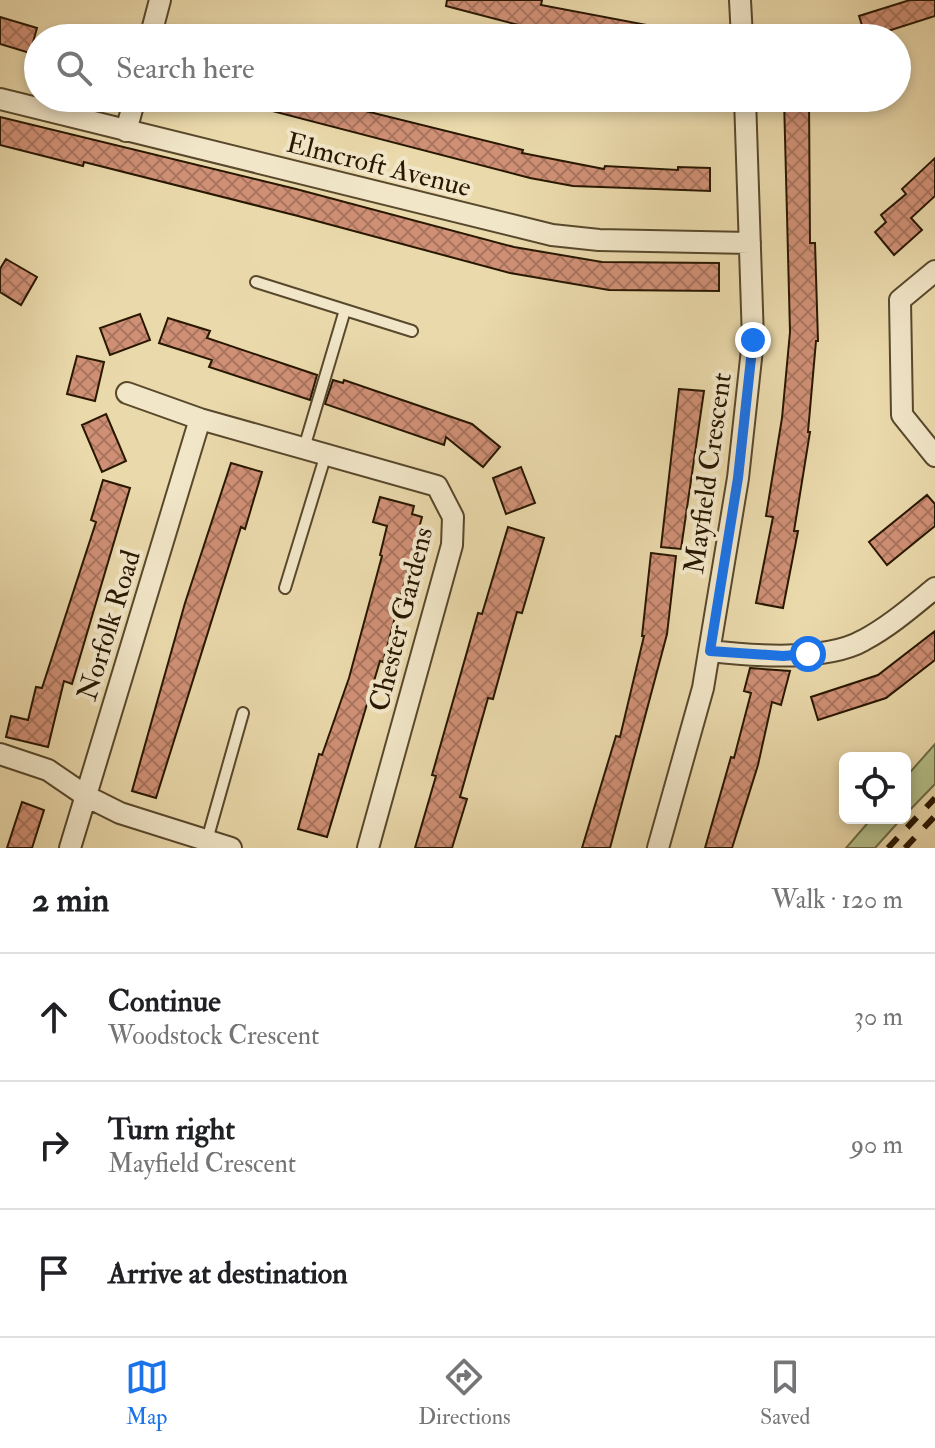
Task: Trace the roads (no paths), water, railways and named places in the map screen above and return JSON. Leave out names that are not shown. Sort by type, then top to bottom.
[{"type":"street","points":[[154,24],[160,0]]},
{"type":"street","points":[[740,0],[741,24]]},
{"type":"street","name":"Elmcroft Avenue","points":[[0,99],[24,105]]},
{"type":"street","name":"Elmcroft Avenue","points":[[51,112],[552,235],[599,240],[750,243]]},
{"type":"street","points":[[126,131],[131,112]]},
{"type":"street","name":"Mayfield Crescent","points":[[658,848],[703,688],[738,478],[753,340],[745,112]]},
{"type":"street","points":[[935,271],[900,300],[902,415],[935,456]]},
{"type":"street","name":"Chester Gardens","points":[[127,393],[200,419],[437,486],[453,517],[452,545],[368,848]]},
{"type":"street","name":"Norfolk Road","points":[[70,848],[200,419]]},
{"type":"street","points":[[710,651],[783,656],[862,642],[935,588]]},
{"type":"street","points":[[0,754],[48,770],[86,796],[120,813],[231,848]]},
{"type":"lane","points":[[256,282],[412,331]]},
{"type":"lane","points":[[304,448],[345,310]]},
{"type":"lane","points":[[285,588],[326,454]]},
{"type":"lane","points":[[207,840],[243,713]]},
{"type":"railway","points":[[888,848],[935,798]]},
{"type":"railway","points":[[905,848],[935,816]]}]
